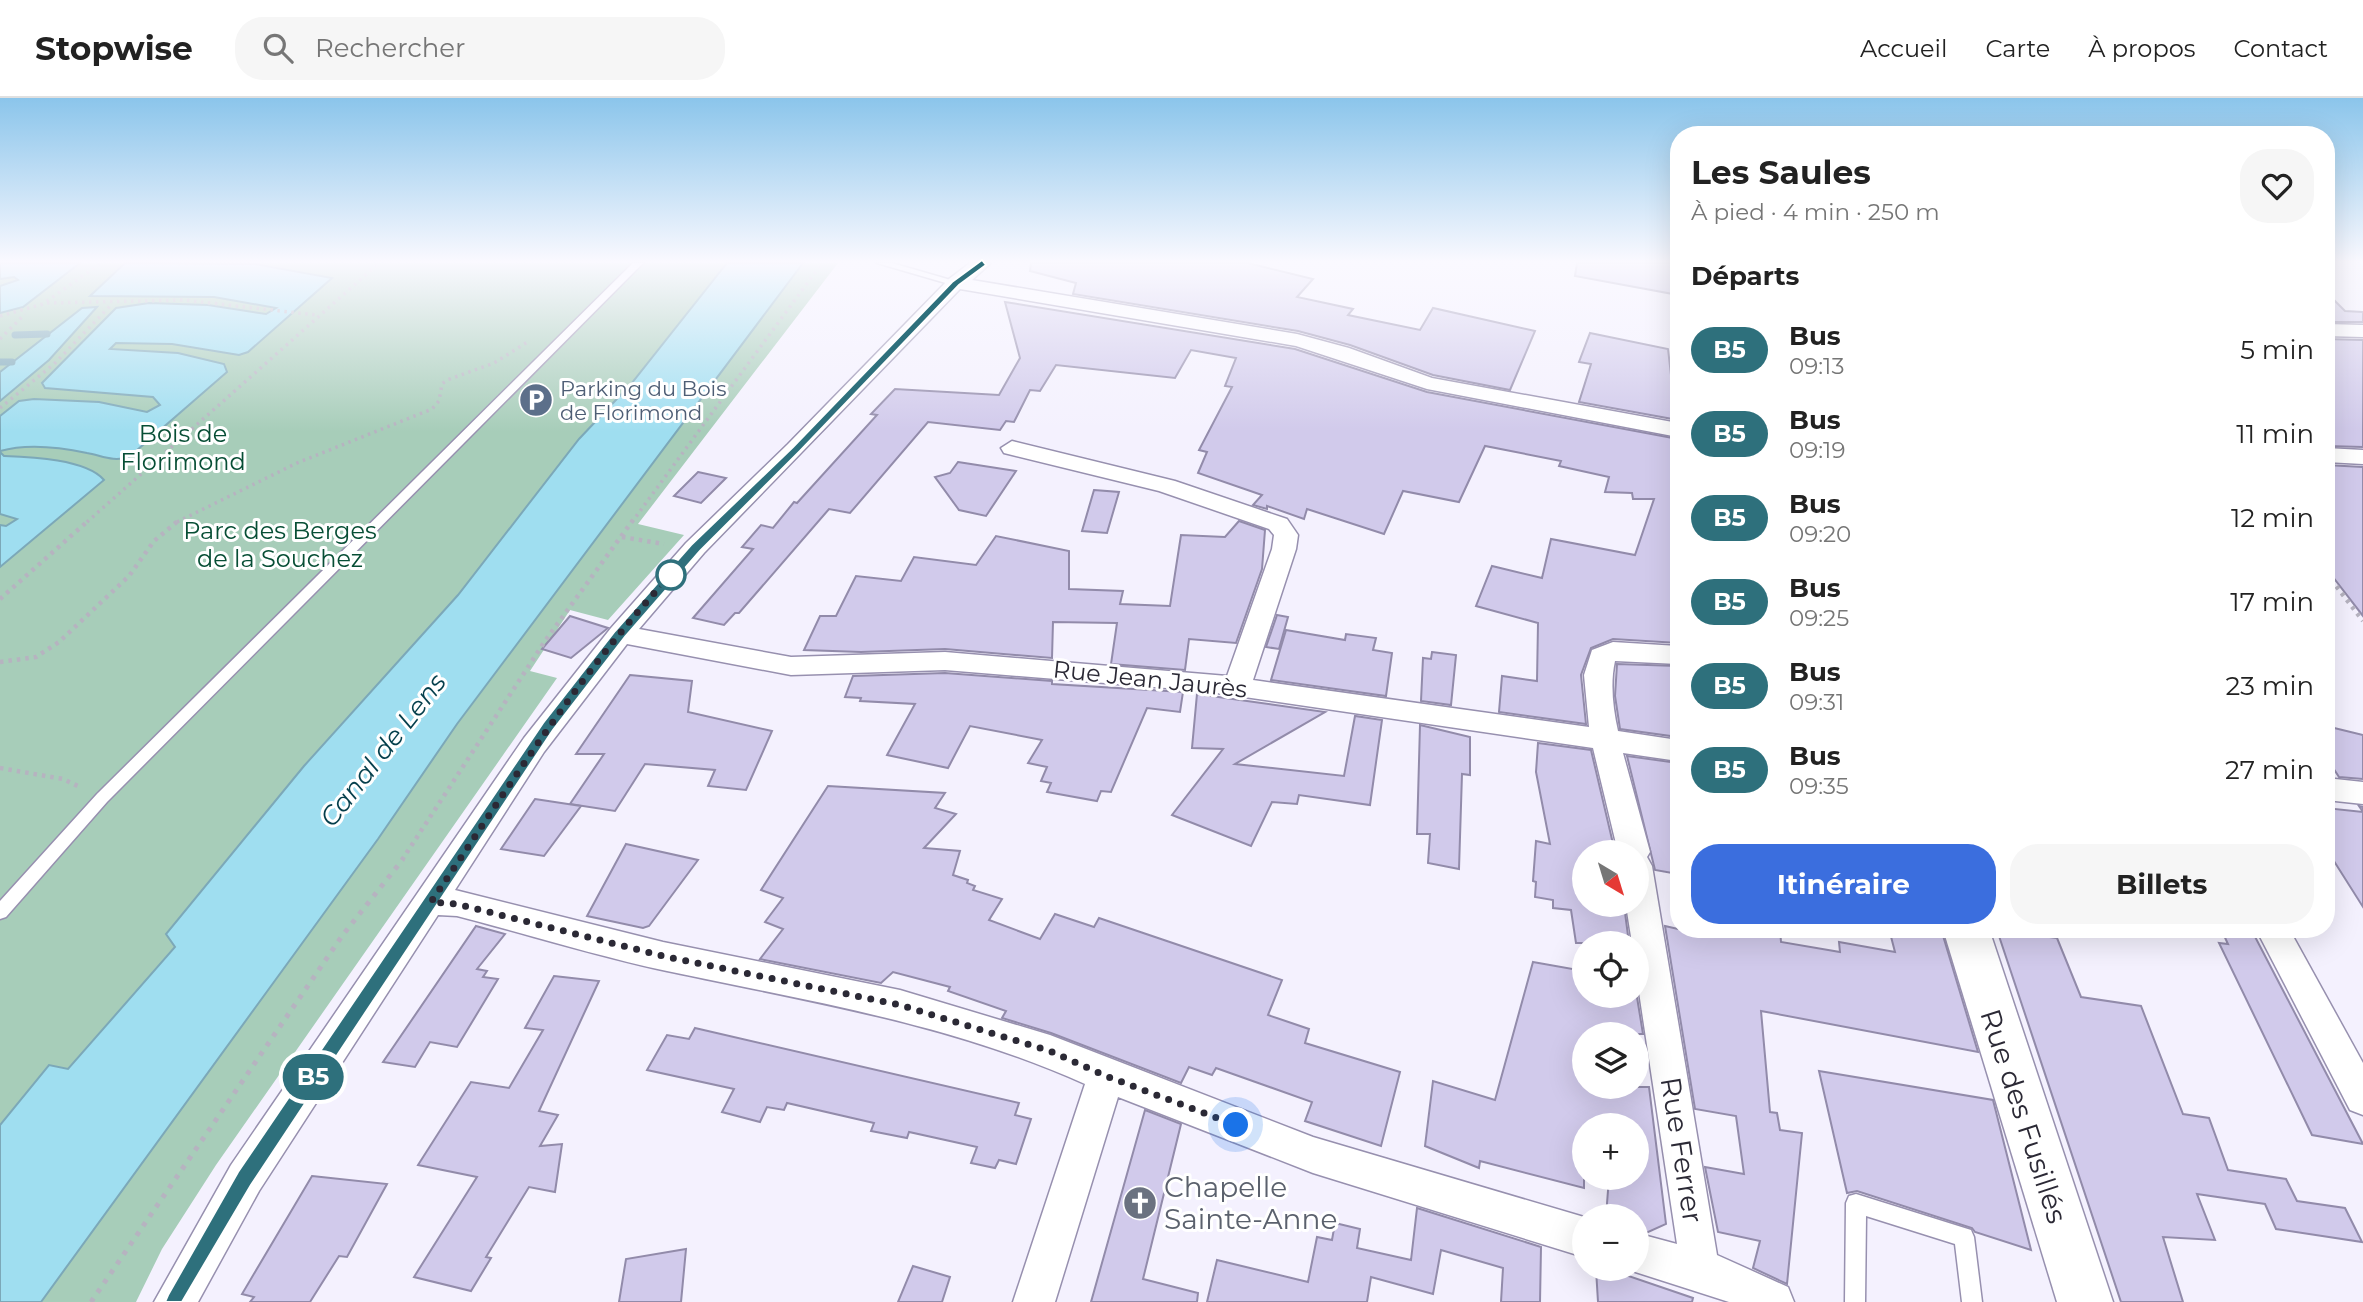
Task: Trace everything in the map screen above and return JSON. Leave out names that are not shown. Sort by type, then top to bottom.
[{"type":"main road","name":"Rue des Fusillés","points":[[1968,938],[2085,1302]]},
{"type":"street","points":[[175,1302],[245,1178],[534,745],[620,634],[695,548],[922,319]]},
{"type":"street","points":[[1170,319],[1297,340],[1342,352],[1427,383],[1670,429]]},
{"type":"street","points":[[2335,330],[2363,331]]},
{"type":"street","points":[[1012,448],[1167,486],[1278,524],[1286,536],[1284,549],[1237,687]]},
{"type":"street","points":[[2335,455],[2363,457]]},
{"type":"street","name":"Rue Jean Jaurès","points":[[620,634],[791,666],[945,661],[1237,687],[1670,749]]},
{"type":"street","points":[[1631,840],[1605,741],[1597,669],[1602,656],[1613,651],[1670,655]]},
{"type":"street","points":[[2335,790],[2363,793]]},
{"type":"street","points":[[431,902],[457,904],[663,956],[900,1005],[1050,1051],[1106,1076],[1313,1155],[1572,1233]]},
{"type":"street","name":"Rue Ferrer","points":[[1644,917],[1698,1248],[1696,1268]]},
{"type":"street","points":[[2277,938],[2363,1098]]},
{"type":"street","points":[[1034,1302],[1106,1076]]},
{"type":"street","points":[[1649,1256],[1720,1276],[1773,1302]]},
{"type":"lane","points":[[0,912],[102,797],[582,319]]},
{"type":"lane","points":[[1855,1302],[1856,1203],[1964,1237],[1972,1302]]},
{"type":"path","points":[[0,339],[20,319]]},
{"type":"path","points":[[0,408],[54,364],[97,319]]},
{"type":"path","points":[[0,598],[312,319]]},
{"type":"path","points":[[91,1302],[342,936],[400,863],[545,641],[781,319]]},
{"type":"path","points":[[0,662],[36,657],[59,642],[82,617],[129,576],[154,541],[185,516],[286,468],[432,409],[439,401],[442,384],[453,375],[498,361],[535,337]]},
{"type":"path","points":[[622,537],[663,543],[679,550],[695,548]]},
{"type":"path","points":[[2335,585],[2363,621]]},
{"type":"path","points":[[0,768],[63,779],[102,797]]},
{"type":"green space","name":"Parc des Berges de la Souchez","points":[[0,319],[795,319],[638,524],[684,535],[608,620],[570,610],[530,671],[557,678],[216,1165],[162,1249],[136,1302],[0,1302]]},
{"type":"water","points":[[68,319],[86,319],[49,360],[0,401],[0,372]]},
{"type":"water","points":[[105,319],[285,319],[248,352],[239,355],[172,344],[116,343],[110,349],[178,353],[224,364],[227,372],[129,457],[113,459],[44,447],[0,451],[0,416],[19,401],[34,399],[99,402],[147,412],[160,405],[153,397],[45,388],[42,383]]},
{"type":"water","name":"Canal de Lens","points":[[682,319],[761,319],[457,724],[378,839],[41,1302],[0,1302],[0,1125],[49,1065],[68,1069],[175,947],[166,934],[304,766],[458,595],[579,439],[631,384]]},
{"type":"water","points":[[0,452],[4,456],[71,463],[96,473],[104,480],[0,567],[0,525],[6,526],[17,519],[0,514]]},
{"type":"building","points":[[1010,319],[1111,319],[1295,349],[1427,392],[1670,438],[1670,643],[1613,639],[1591,648],[1581,675],[1586,724],[1499,712],[1502,676],[1537,681],[1538,623],[1476,606],[1492,566],[1542,578],[1551,539],[1635,555],[1654,499],[1633,499],[1632,493],[1605,492],[1609,477],[1559,466],[1561,461],[1485,446],[1459,502],[1403,491],[1384,534],[1307,509],[1304,519],[1267,506],[1267,509],[1253,505],[1262,495],[1198,473],[1207,452],[1199,450],[1232,387],[1225,386],[1236,358],[1191,350],[1175,378],[1056,365],[1040,391],[1030,390],[1014,422],[1006,421],[1000,430],[928,422],[850,513],[829,509],[739,613],[735,613],[724,625],[693,618],[753,549],[742,547],[761,525],[773,528],[794,502],[797,503],[877,415],[871,414],[895,389],[999,395],[1020,358]]},
{"type":"building","points":[[1226,319],[1368,319],[1420,330],[1426,319],[1483,319],[1535,331],[1510,390],[1433,375],[1350,345],[1298,331]]},
{"type":"building","points":[[2335,319],[2363,319],[2363,322],[2335,322]]},
{"type":"building","points":[[1590,333],[1668,349],[1670,419],[1579,402],[1591,364],[1579,362]]},
{"type":"building","points":[[2335,339],[2363,340],[2363,447],[2335,446]]},
{"type":"building","points":[[958,462],[1016,471],[986,516],[959,510],[935,477],[950,473]]},
{"type":"building","points":[[2335,465],[2363,467],[2363,616],[2335,580]]},
{"type":"building","points":[[698,472],[726,478],[701,503],[674,496]]},
{"type":"building","points":[[1094,490],[1119,492],[1107,533],[1082,531]]},
{"type":"building","points":[[1239,521],[1265,530],[1262,569],[1236,643],[1189,639],[1185,670],[1111,664],[1117,623],[1053,622],[1052,658],[945,649],[861,652],[804,650],[820,616],[836,616],[856,576],[901,581],[914,557],[976,565],[996,536],[1069,551],[1069,589],[1123,591],[1120,604],[1170,606],[1181,535],[1225,537]]},
{"type":"building","points":[[1277,615],[1288,617],[1279,649],[1266,647]]},
{"type":"building","points":[[570,616],[608,628],[571,658],[542,649]]},
{"type":"building","points":[[1286,630],[1345,640],[1346,634],[1376,638],[1373,650],[1392,653],[1386,696],[1271,680]]},
{"type":"building","points":[[1432,652],[1456,655],[1451,705],[1421,701],[1423,658],[1431,659]]},
{"type":"building","points":[[1617,664],[1670,666],[1670,736],[1620,729],[1615,696]]},
{"type":"building","points":[[945,673],[1052,681],[1052,684],[1183,692],[1180,712],[1147,708],[1111,792],[1101,791],[1097,801],[1047,792],[1051,783],[1041,781],[1047,767],[1028,763],[1042,740],[970,726],[948,768],[887,755],[915,704],[860,701],[861,698],[845,697],[853,676]]},
{"type":"building","points":[[630,675],[692,681],[688,712],[772,731],[746,790],[708,786],[715,770],[645,764],[615,811],[570,804],[604,754],[576,754]]},
{"type":"building","points":[[1197,694],[1325,712],[1235,764],[1344,776],[1355,716],[1382,720],[1370,805],[1299,795],[1297,804],[1272,802],[1251,846],[1172,815],[1223,749],[1192,748]]},
{"type":"building","points":[[1420,725],[1470,737],[1470,775],[1462,774],[1459,869],[1428,863],[1430,834],[1417,834]]},
{"type":"building","points":[[2335,728],[2363,735],[2363,779],[2339,777],[2335,771]]},
{"type":"building","points":[[1538,743],[1591,750],[1612,840],[1572,840],[1572,917],[1571,910],[1553,908],[1553,900],[1535,897],[1536,882],[1533,881],[1536,841],[1550,844],[1536,772]]},
{"type":"building","points":[[1627,756],[1670,762],[1670,873],[1655,870]]},
{"type":"building","points":[[828,786],[945,793],[935,808],[956,814],[924,848],[960,851],[953,875],[968,880],[967,883],[975,886],[973,890],[1002,899],[989,920],[1040,939],[1055,914],[1094,927],[1099,918],[1282,980],[1268,1015],[1309,1029],[1305,1043],[1400,1072],[1381,1146],[1305,1121],[1312,1102],[1216,1068],[1212,1075],[1189,1067],[1181,1083],[1051,1033],[1002,1018],[1006,1011],[948,991],[950,987],[893,972],[881,983],[760,959],[783,929],[765,922],[783,898],[761,890]]},
{"type":"building","points":[[535,799],[581,806],[544,856],[501,849]]},
{"type":"building","points":[[2335,809],[2363,812],[2363,907],[2335,863]]},
{"type":"building","points":[[626,844],[698,860],[649,926],[643,928],[587,916]]},
{"type":"building","points":[[1572,917],[1626,917],[1627,931],[1574,931]]},
{"type":"building","points":[[476,926],[505,934],[477,969],[487,971],[483,977],[498,979],[457,1047],[430,1042],[415,1067],[383,1062]]},
{"type":"building","points":[[1665,926],[1670,927],[1670,938],[1781,938],[1781,942],[1840,952],[1839,942],[1895,952],[1891,938],[1944,938],[1978,1052],[1761,1011],[1770,1112],[1777,1113],[1780,1130],[1802,1133],[1787,1284],[1753,1268],[1760,1241],[1718,1232],[1705,1167],[1744,1174],[1736,1116],[1695,1109]]},
{"type":"building","points":[[2000,938],[2057,938],[2081,997],[2141,1006],[2183,1114],[2209,1118],[2228,1170],[2286,1179],[2297,1201],[2345,1208],[2362,1242],[2276,1229],[2265,1204],[2197,1194],[2215,1240],[2163,1237],[2183,1302],[2121,1302]]},
{"type":"building","points":[[2225,938],[2256,938],[2363,1144],[2312,1135],[2219,943],[2228,944]]},
{"type":"building","points":[[1533,962],[1572,969],[1572,1008],[1639,1008],[1641,1022],[1572,1022],[1572,1099],[1649,1099],[1649,1087],[1666,1224],[1649,1232],[1649,1204],[1607,1204],[1608,1190],[1649,1190],[1649,1113],[1572,1113],[1572,1185],[1480,1161],[1479,1168],[1425,1146],[1433,1081],[1495,1100]]},
{"type":"building","points":[[554,976],[599,981],[539,1111],[558,1115],[540,1146],[562,1144],[555,1192],[529,1187],[486,1257],[491,1258],[471,1291],[414,1277],[477,1177],[418,1165],[471,1082],[509,1088],[543,1030],[525,1028]]},
{"type":"building","points":[[695,1028],[1019,1103],[1015,1115],[1031,1119],[1016,1164],[999,1160],[995,1168],[971,1163],[977,1147],[909,1132],[907,1138],[871,1131],[874,1123],[787,1103],[784,1110],[767,1107],[760,1122],[722,1112],[734,1089],[647,1070],[667,1035],[689,1039]]},
{"type":"building","points":[[1819,1071],[1993,1100],[2031,1250],[1857,1191],[1847,1193]]},
{"type":"building","name":"Chapelle Sainte-Anne","points":[[1145,1110],[1181,1124],[1143,1279],[1198,1293],[1197,1302],[1091,1302]]},
{"type":"building","points":[[312,1176],[387,1184],[347,1257],[339,1256],[310,1302],[250,1302],[254,1297],[242,1294]]},
{"type":"building","points":[[1417,1208],[1541,1247],[1540,1302],[1501,1302],[1503,1268],[1441,1250],[1433,1294],[1371,1277],[1367,1302],[1207,1302],[1217,1260],[1308,1282],[1317,1237],[1332,1240],[1335,1223],[1360,1229],[1357,1248],[1411,1260]]},
{"type":"building","points":[[686,1249],[681,1302],[619,1302],[626,1259]]},
{"type":"building","points":[[913,1266],[950,1277],[942,1302],[898,1302]]},
{"type":"building","points":[[1597,1281],[1643,1281],[1693,1298],[1692,1302],[1598,1302]]},
{"type":"waterway","points":[[15,335],[47,334]]},
{"type":"waterway","points":[[0,362],[12,362]]},
{"type":"bus line","name":"B5","points":[[175,1302],[185,1280],[245,1178],[534,745],[653,594],[730,511],[796,449],[922,319]]},
{"type":"place","name":"Parking du Bois de Florimond","points":[[536,400]]},
{"type":"place","name":"Chapelle Sainte-Anne","points":[[1140,1203]]},
{"type":"route","points":[[671,575],[620,634],[534,745],[431,902],[457,904],[663,956],[900,1005],[1050,1051],[1106,1076],[1236,1125]]},
{"type":"park label","name":"Bois de Florimond","points":[[183,447]]}]
